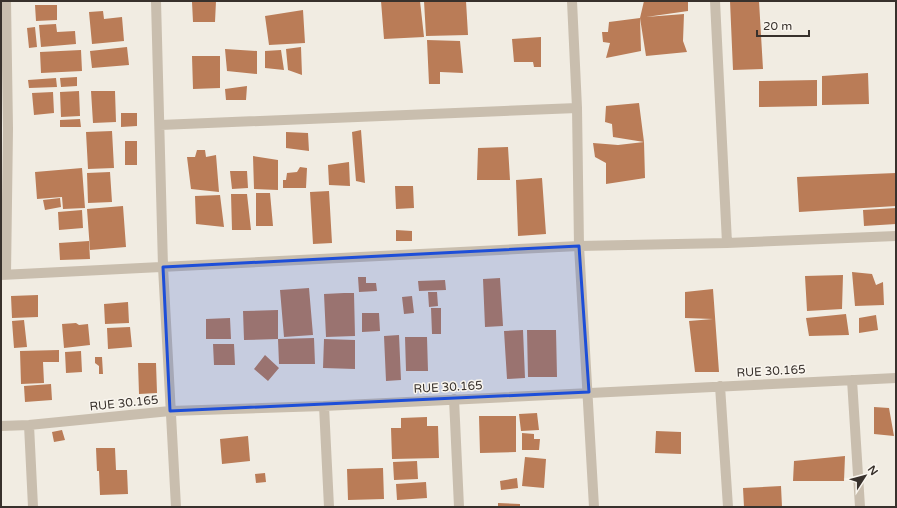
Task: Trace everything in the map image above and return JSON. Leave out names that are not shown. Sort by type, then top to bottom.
[{"type":"street","points":[[6,1],[4,275],[579,246],[727,243],[896,236]]},
{"type":"street","points":[[156,1],[163,268],[176,507]]},
{"type":"street","points":[[572,1],[577,108],[579,246],[589,392],[594,507]]},
{"type":"street","points":[[714,1],[727,243]]},
{"type":"street","points":[[160,125],[577,108]]},
{"type":"street","name":"RUE 30.165","points":[[1,426],[29,425],[170,411],[324,406],[896,378]]},
{"type":"street","points":[[852,380],[860,507]]},
{"type":"street","points":[[720,386],[728,507]]},
{"type":"street","points":[[454,399],[459,507]]},
{"type":"street","points":[[324,406],[329,507]]},
{"type":"street","points":[[29,425],[33,507]]},
{"type":"highlighted area","points":[[579,246],[589,392],[170,411],[163,267]]},
{"type":"building","points":[[216,1],[215,22],[193,22],[192,2]]},
{"type":"building","points":[[381,1],[420,1],[424,37],[384,39]]},
{"type":"building","points":[[424,1],[466,1],[468,35],[426,36]]},
{"type":"building","points":[[644,1],[688,1],[688,11],[646,17],[684,14],[683,41],[687,52],[646,56],[640,18]]},
{"type":"building","points":[[730,1],[759,1],[763,69],[733,70]]},
{"type":"building","points":[[35,5],[57,5],[57,20],[36,21]]},
{"type":"building","points":[[303,10],[305,43],[269,45],[265,16]]},
{"type":"building","points":[[103,11],[104,19],[122,17],[124,41],[92,44],[89,12]]},
{"type":"building","points":[[640,18],[641,51],[606,58],[610,43],[603,42],[602,32],[608,32],[609,22]]},
{"type":"building","points":[[56,24],[57,32],[75,31],[76,44],[41,47],[39,25]]},
{"type":"building","points":[[35,27],[37,47],[29,48],[27,28]]},
{"type":"building","points":[[541,37],[541,67],[534,67],[533,62],[514,62],[512,39]]},
{"type":"building","points":[[427,40],[460,41],[463,73],[440,72],[440,84],[429,84]]},
{"type":"building","points":[[127,47],[129,65],[92,68],[90,51]]},
{"type":"building","points":[[301,47],[302,75],[288,70],[286,49]]},
{"type":"building","points":[[225,49],[257,51],[257,74],[227,71]]},
{"type":"building","points":[[81,50],[82,71],[41,73],[40,52]]},
{"type":"building","points":[[281,50],[284,70],[265,68],[265,51]]},
{"type":"building","points":[[192,56],[220,56],[220,88],[193,89]]},
{"type":"building","points":[[868,73],[869,104],[822,105],[822,76]]},
{"type":"building","points":[[77,77],[77,86],[61,87],[60,78]]},
{"type":"building","points":[[56,78],[57,87],[29,88],[28,80]]},
{"type":"building","points":[[817,80],[817,106],[759,107],[759,81]]},
{"type":"building","points":[[247,86],[246,100],[226,100],[225,89]]},
{"type":"building","points":[[79,91],[80,116],[61,117],[60,92]]},
{"type":"building","points":[[91,91],[115,91],[116,122],[93,123]]},
{"type":"building","points":[[53,92],[54,113],[34,115],[32,93]]},
{"type":"building","points":[[639,103],[644,142],[613,137],[612,124],[605,122],[606,106]]},
{"type":"building","points":[[121,113],[137,113],[137,126],[121,127]]},
{"type":"building","points":[[80,119],[81,127],[60,127],[60,120]]},
{"type":"building","points":[[361,130],[365,183],[356,181],[352,132]]},
{"type":"building","points":[[112,131],[114,168],[88,169],[86,132]]},
{"type":"building","points":[[286,132],[308,133],[309,151],[286,148]]},
{"type":"building","points":[[125,141],[137,141],[137,165],[125,165]]},
{"type":"building","points":[[644,142],[645,178],[606,184],[606,163],[595,157],[593,143],[618,145]]},
{"type":"building","points":[[508,147],[510,180],[477,180],[478,148]]},
{"type":"building","points":[[197,150],[205,150],[206,157],[216,155],[219,192],[191,189],[187,157],[195,157]]},
{"type":"building","points":[[253,156],[278,160],[278,190],[254,189]]},
{"type":"building","points":[[349,162],[350,186],[329,185],[328,165]]},
{"type":"building","points":[[300,167],[307,168],[306,188],[283,188],[283,180],[286,180],[287,173],[297,172]]},
{"type":"building","points":[[82,168],[85,208],[63,209],[62,197],[37,199],[35,172]]},
{"type":"building","points":[[230,171],[247,171],[248,188],[232,189]]},
{"type":"building","points":[[110,172],[112,202],[88,203],[87,173]]},
{"type":"building","points":[[896,173],[896,206],[799,212],[797,177]]},
{"type":"building","points":[[542,178],[546,234],[518,236],[516,180]]},
{"type":"building","points":[[395,186],[413,186],[414,208],[396,209]]},
{"type":"building","points":[[329,191],[332,243],[313,244],[310,192]]},
{"type":"building","points":[[256,193],[270,193],[273,226],[256,226]]},
{"type":"building","points":[[231,194],[247,194],[251,230],[232,230]]},
{"type":"building","points":[[220,195],[224,227],[196,224],[195,196]]},
{"type":"building","points":[[60,198],[61,207],[45,210],[43,200]]},
{"type":"building","points":[[123,206],[126,247],[90,250],[87,209]]},
{"type":"building","points":[[896,208],[896,224],[864,226],[863,210]]},
{"type":"building","points":[[82,210],[83,228],[59,230],[58,212]]},
{"type":"building","points":[[396,230],[412,231],[412,241],[396,241]]},
{"type":"building","points":[[89,241],[90,259],[60,260],[59,243]]},
{"type":"building","points":[[852,272],[872,274],[876,285],[883,282],[884,305],[855,306]]},
{"type":"building","points":[[843,275],[842,309],[807,311],[805,276]]},
{"type":"building","points":[[358,277],[366,277],[366,283],[376,283],[377,291],[359,292]]},
{"type":"building","points":[[500,278],[503,326],[485,327],[483,279]]},
{"type":"building","points":[[445,280],[446,290],[419,291],[418,281]]},
{"type":"building","points":[[309,288],[313,335],[284,337],[280,290]]},
{"type":"building","points":[[713,289],[719,372],[695,372],[689,321],[713,319],[685,318],[685,292]]},
{"type":"building","points":[[428,292],[437,292],[438,306],[429,307]]},
{"type":"building","points":[[354,293],[355,336],[326,337],[324,294]]},
{"type":"building","points":[[38,295],[38,317],[12,318],[11,296]]},
{"type":"building","points":[[412,296],[414,313],[404,314],[402,297]]},
{"type":"building","points":[[128,302],[129,323],[105,324],[104,304]]},
{"type":"building","points":[[431,308],[441,308],[441,334],[432,334]]},
{"type":"building","points":[[278,310],[278,339],[244,340],[243,311]]},
{"type":"building","points":[[362,313],[379,313],[380,331],[362,332]]},
{"type":"building","points":[[846,314],[849,335],[809,336],[806,318]]},
{"type":"building","points":[[876,315],[878,330],[859,333],[859,318]]},
{"type":"building","points":[[230,318],[231,339],[206,339],[206,319]]},
{"type":"building","points":[[24,320],[27,347],[14,348],[12,321]]},
{"type":"building","points":[[76,323],[79,325],[88,324],[90,345],[64,348],[62,324]]},
{"type":"building","points":[[130,327],[132,347],[108,349],[107,328]]},
{"type":"building","points":[[523,330],[525,378],[507,379],[504,331]]},
{"type":"building","points":[[527,330],[556,330],[557,377],[528,377]]},
{"type":"building","points":[[399,335],[401,380],[386,381],[384,336]]},
{"type":"building","points":[[405,337],[427,337],[428,371],[406,371]]},
{"type":"building","points":[[314,338],[315,364],[279,364],[278,339]]},
{"type":"building","points":[[324,339],[355,340],[355,369],[323,368]]},
{"type":"building","points":[[213,344],[234,344],[235,365],[214,365]]},
{"type":"building","points":[[59,350],[59,362],[43,362],[44,383],[21,384],[20,351]]},
{"type":"building","points":[[81,351],[82,372],[66,373],[65,352]]},
{"type":"building","points":[[265,355],[279,368],[268,381],[254,369]]},
{"type":"building","points":[[95,357],[102,357],[103,374],[99,374],[99,366],[95,363]]},
{"type":"building","points":[[138,363],[156,363],[157,393],[139,394]]},
{"type":"building","points":[[51,384],[52,400],[25,402],[24,386]]},
{"type":"building","points":[[874,407],[889,408],[894,436],[874,434]]},
{"type":"building","points":[[537,413],[539,430],[521,431],[519,414]]},
{"type":"building","points":[[479,416],[516,416],[516,452],[480,453]]},
{"type":"building","points":[[427,417],[427,426],[438,426],[439,458],[392,459],[391,428],[401,428],[401,418]]},
{"type":"building","points":[[62,430],[65,440],[54,442],[52,432]]},
{"type":"building","points":[[656,431],[681,432],[681,454],[655,453]]},
{"type":"building","points":[[522,433],[534,434],[534,439],[540,439],[539,450],[522,450]]},
{"type":"building","points":[[248,436],[250,461],[222,464],[220,439]]},
{"type":"building","points":[[96,448],[115,448],[116,470],[127,470],[128,494],[100,495]]},
{"type":"building","points":[[845,456],[844,481],[793,481],[794,461]]},
{"type":"building","points":[[525,457],[546,459],[544,488],[522,486]]},
{"type":"building","points":[[417,461],[418,479],[394,480],[393,462]]},
{"type":"building","points":[[383,468],[384,499],[348,500],[347,469]]},
{"type":"building","points":[[265,473],[266,482],[256,483],[255,474]]},
{"type":"building","points":[[517,478],[518,488],[501,490],[500,481]]},
{"type":"building","points":[[426,482],[427,498],[397,500],[396,484]]},
{"type":"building","points":[[781,486],[782,507],[744,507],[743,488]]},
{"type":"building","points":[[498,503],[520,504],[520,507],[498,507]]}]
